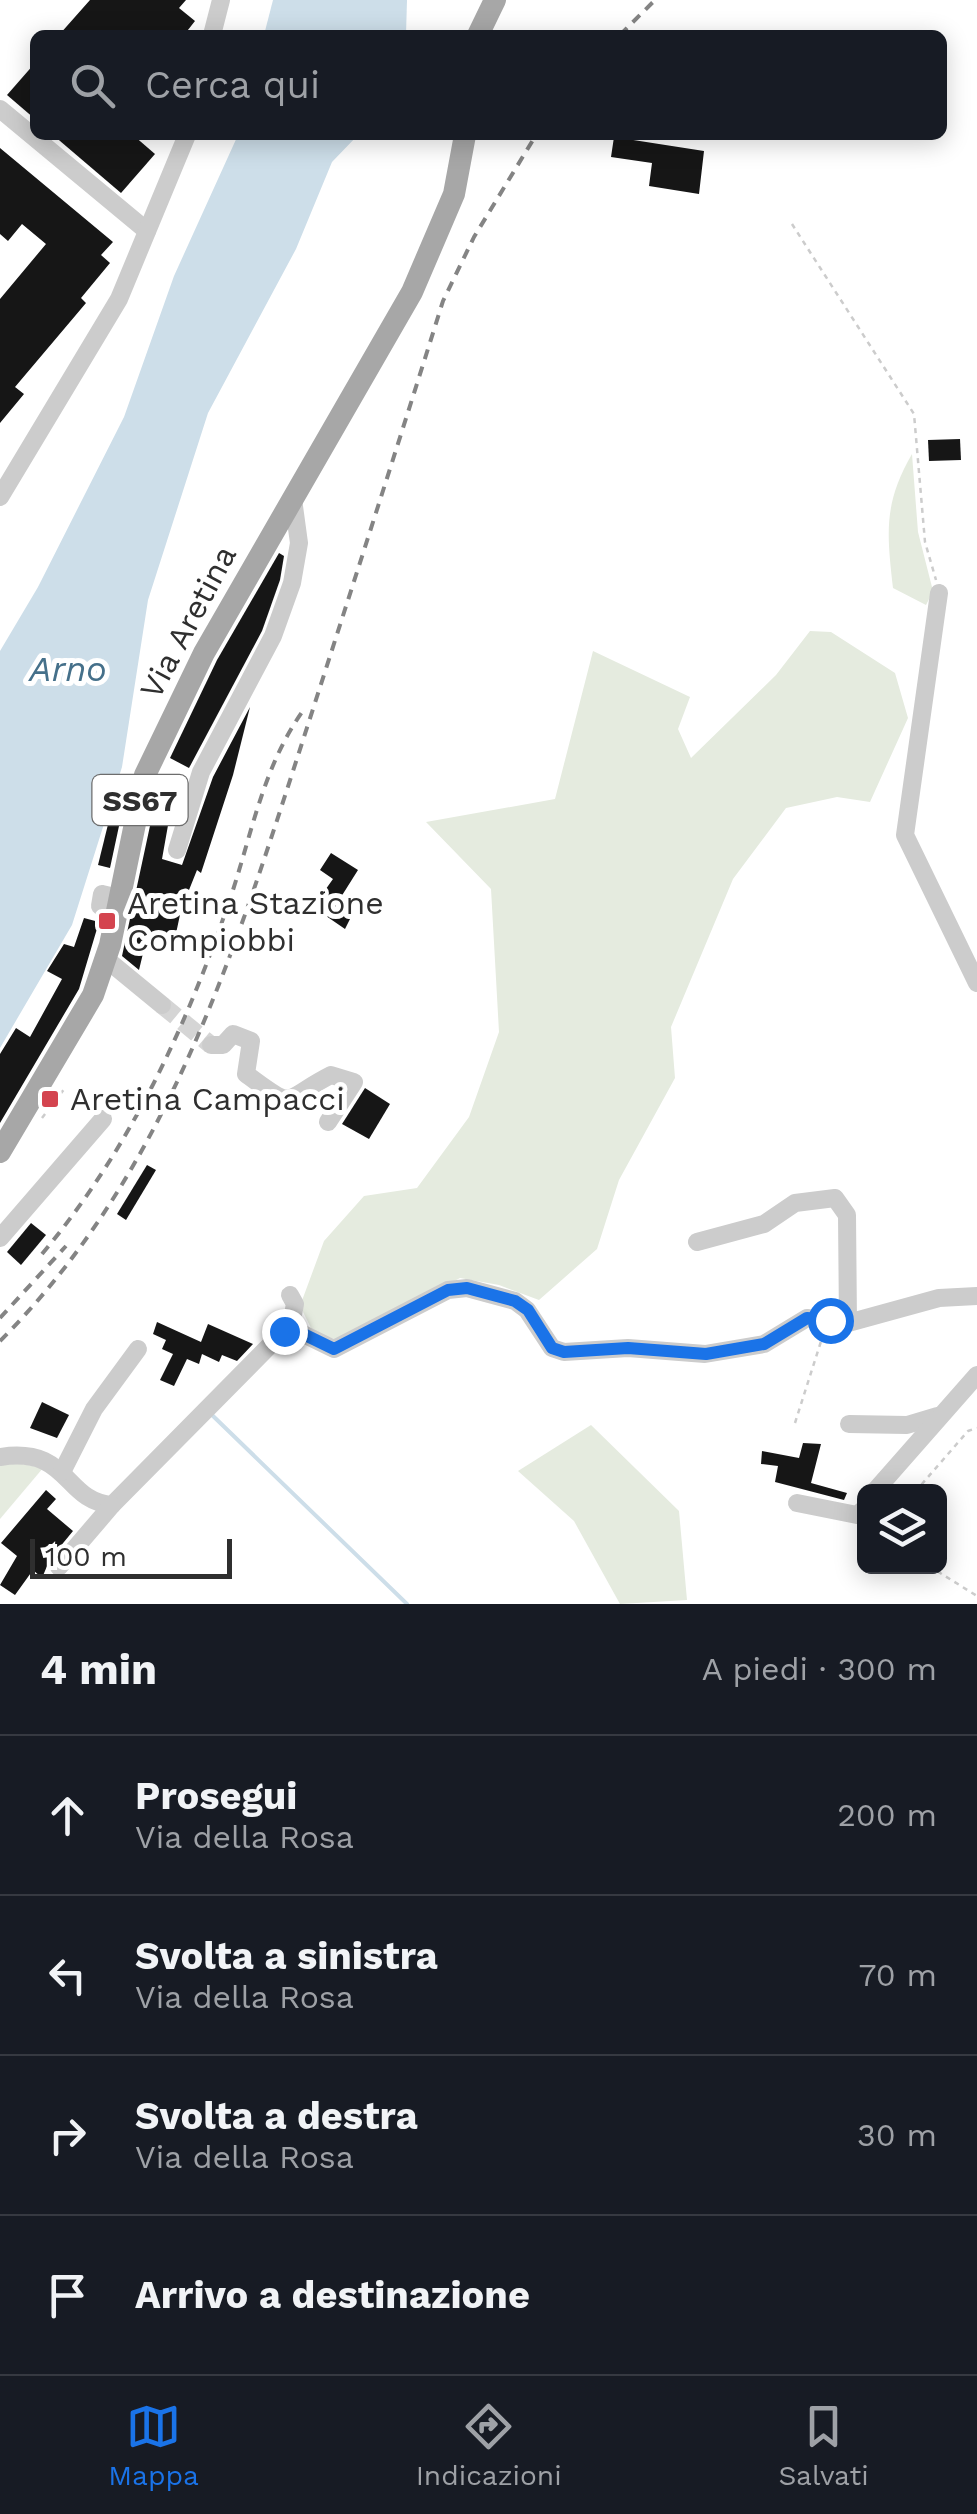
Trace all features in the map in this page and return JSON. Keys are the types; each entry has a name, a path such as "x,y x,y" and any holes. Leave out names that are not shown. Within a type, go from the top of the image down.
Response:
{"main road":[{"path":"480,30 495,0"},
{"name":"Via Aretina","path":"0,1152 93,996 106,959 110,902 138,786 204,654 438,238 454,194 465,140"}],"street":[{"path":"213,30 221,0"},
{"path":"0,109 30,134"},
{"path":"37,140 147,231"},
{"path":"0,497 80,370 119,299 185,140"},
{"path":"177,850 201,772 272,636 292,583 299,543 293,499"},
{"path":"939,593 905,835 977,983"},
{"path":"106,959 162,1005"},
{"path":"211,1045 223,1045 233,1034 251,1040 246,1074 282,1100 294,1102 331,1075 354,1082 328,1122"},
{"path":"0,1238 103,1119"},
{"path":"697,1242 764,1224 796,1203 836,1198 847,1215 839,1322"},
{"path":"290,1330 334,1349 448,1290 467,1288 515,1301 528,1310 552,1348 564,1352 628,1348 706,1354 764,1344 807,1318 839,1322 939,1298 977,1296"},
{"path":"59,1567 112,1505 290,1330 295,1304 290,1296"},
{"path":"62,1472 94,1409 138,1349"},
{"path":"881,1484 977,1375"},
{"path":"849,1424 907,1425 942,1414"},
{"path":"0,1457 24,1454 45,1458 98,1504 112,1505"},
{"path":"798,1502 857,1515"}],"path":[{"path":"792,224 914,414 925,542 939,593"},
{"path":"38,1120 54,1108 65,1088 58,1098"},
{"path":"796,1423 809,1369 839,1322"},
{"path":"922,1484 968,1431 977,1428"},
{"path":"941,1574 977,1596"}],"shaded area":[{"path":"912,454 918,532 933,591 926,605 893,588 891,569 889,520 896,488"},
{"path":"810,631 831,632 895,673 908,718 870,802 837,797 786,808 733,879 671,1027 675,1078 619,1180 597,1249 539,1300 499,1285 460,1278 340,1341 313,1332 300,1306 324,1241 364,1196 417,1188 469,1117 499,1032 491,889 426,822 555,799 593,651 690,697 678,729 691,758 776,675"},
{"path":"591,1425 679,1511 687,1600 620,1604 574,1521 518,1471"},
{"path":"6,1461 43,1468 0,1519 0,1464"}],"water":[{"path":"273,0 407,0 406,30 265,30"},
{"name":"Arno","path":"236,140 353,140 332,162 296,249 208,413 148,600 122,767 72,925 0,1048 0,651 38,587 124,417 174,276"}],"building":[{"path":"90,0 186,0 179,8 195,21 188,30 63,30"},
{"path":"30,69 30,115 7,95"},
{"path":"59,140 139,140 155,154 121,193"},
{"path":"614,140 704,151 699,194 649,186 652,163 611,157"},
{"path":"0,148 113,242 101,255 110,263 81,298 86,303 15,387 24,394 0,423 0,299 46,244 22,224 8,241 0,234"},
{"path":"960,439 961,460 929,461 928,440"},
{"path":"279,553 284,556 280,580 262,631 189,768 170,758 217,660"},
{"path":"250,707 233,775 201,873 197,870 181,910 174,943 147,937 139,970 122,956 159,784 175,786 162,859 182,865 213,777"},
{"path":"115,796 125,798 110,868 98,865"},
{"path":"331,853 358,870 341,897 356,907 345,929 313,907 333,879 320,870"},
{"path":"84,918 99,922 79,989 0,1123 0,1054 16,1028 30,1037 62,979 47,971 64,944 74,947"},
{"path":"365,1088 390,1104 369,1139 342,1124"},
{"path":"147,1165 156,1170 126,1220 117,1214"},
{"path":"31,1223 46,1235 21,1265 7,1252"},
{"path":"157,1322 201,1342 208,1324 253,1344 237,1361 222,1355 219,1362 202,1354 199,1364 187,1359 174,1386 160,1380 173,1354 162,1349 166,1340 153,1334"},
{"path":"42,1402 69,1415 57,1438 30,1428"},
{"path":"803,1443 821,1444 811,1483 847,1493 844,1500 775,1482 778,1466 761,1464 762,1451 799,1458"},
{"path":"46,1490 56,1499 47,1509 73,1531 50,1559 42,1578 33,1570 15,1595 0,1585 17,1556 1,1543"}],"waterway":[{"path":"212,1415 407,1604"}],"tunnel":[{"path":"162,1005 211,1045"}],"railway":[{"path":"625,30 655,0"},
{"path":"0,1341 58,1277 107,1208 150,1136 187,1060 220,982 277,821 443,301 474,237 533,140"},
{"path":"42,1254 102,1172 152,1086 213,947 269,776 305,708"},
{"path":"0,1318 66,1246"}],"place":[{"name":"Aretina Stazione Compiobbi","path":"107,921"},
{"name":"Aretina Campacci","path":"50,1099"}],"route":[{"path":"284,1331 293,1329 323,1347 334,1349 448,1290 467,1288 515,1301 528,1310 552,1348 564,1352 628,1348 706,1354 764,1344 807,1318 830,1320"}]}
